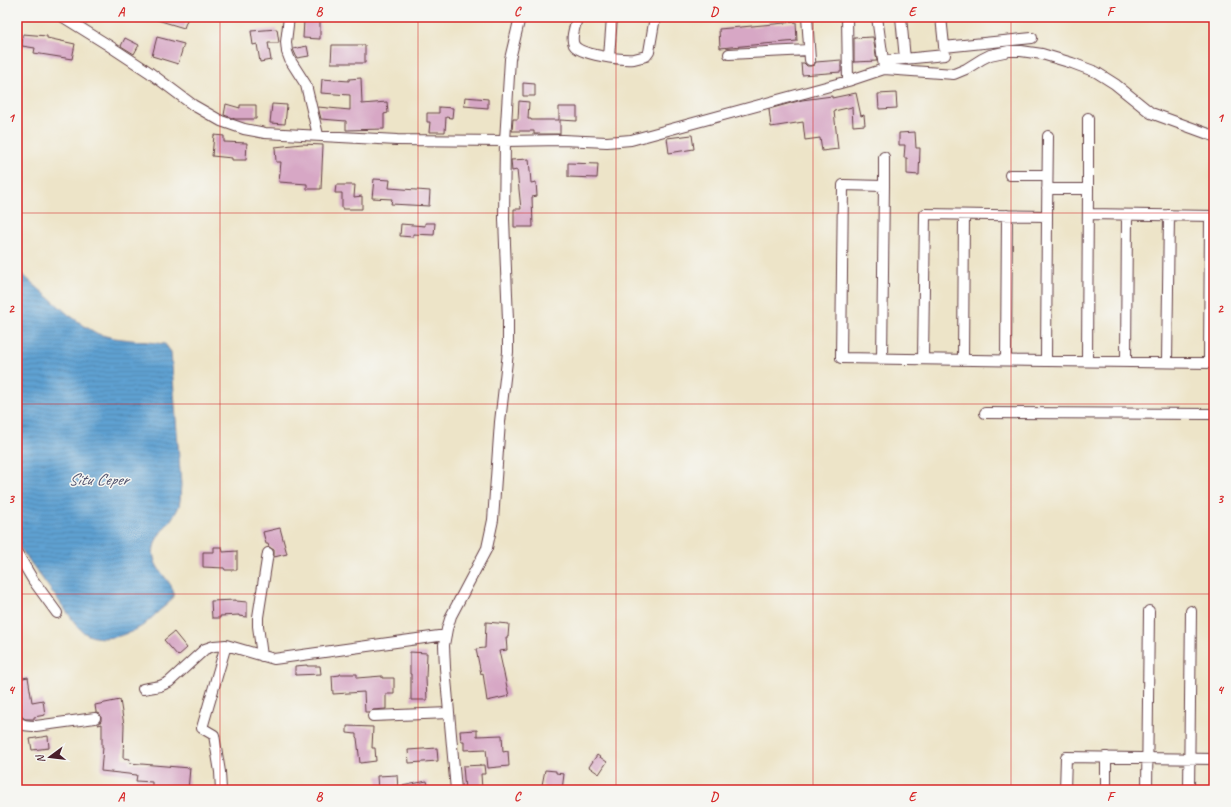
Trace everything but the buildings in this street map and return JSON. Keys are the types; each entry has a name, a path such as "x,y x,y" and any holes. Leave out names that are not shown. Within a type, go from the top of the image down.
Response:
{"street":[{"path":"289,17 286,42 287,52 290,60 306,84 318,135"},
{"path":"456,790 444,645 452,616 487,548 493,520 500,422 508,352 504,219 505,141 510,59 520,17"},
{"path":"577,17 573,38 574,44 577,48 608,57 633,59 646,56 649,52 655,17"},
{"path":"608,57 612,17"},
{"path":"807,17 810,60"},
{"path":"847,17 848,81"},
{"path":"877,17 884,65"},
{"path":"901,17 905,59"},
{"path":"65,18 149,72 192,104 220,121 244,129 265,133 397,140 562,140 606,142 631,140 848,81 884,65 905,59 945,55 941,17"},
{"path":"944,47 1032,38"},
{"path":"728,54 809,50"},
{"path":"884,65 954,74 966,69 982,59 998,53 1009,51 1042,54 1096,72 1115,84 1151,113 1214,136"},
{"path":"1087,361 1088,118"},
{"path":"1046,361 1048,136"},
{"path":"882,359 884,157"},
{"path":"1010,175 1047,175"},
{"path":"884,186 843,185 841,358 1211,363 1212,216 1088,214"},
{"path":"1047,189 1088,189"},
{"path":"923,359 925,214 1047,216"},
{"path":"963,360 964,215"},
{"path":"1006,360 1007,215"},
{"path":"1126,362 1127,215"},
{"path":"1167,362 1169,215"},
{"path":"985,413 1214,414"},
{"path":"17,553 33,580 57,613"},
{"path":"262,656 258,617 268,553"},
{"path":"1147,790 1149,611"},
{"path":"1189,790 1191,611"},
{"path":"143,689 160,686 169,682 205,649 214,646 226,645 274,659 284,659 446,636"},
{"path":"221,790 220,772 214,735 202,728 226,645"},
{"path":"373,716 449,712"},
{"path":"17,721 19,724 36,726 95,718"},
{"path":"1066,790 1066,756 1214,759"},
{"path":"1106,757 1106,790"}],"water":[{"name":"Situ Ceper","path":"17,270 69,315 98,334 114,338 165,344 171,352 181,485 180,501 173,517 158,536 154,547 154,555 155,562 171,586 173,596 169,602 145,624 125,634 102,638 95,637 88,635 78,627 17,544"}]}
